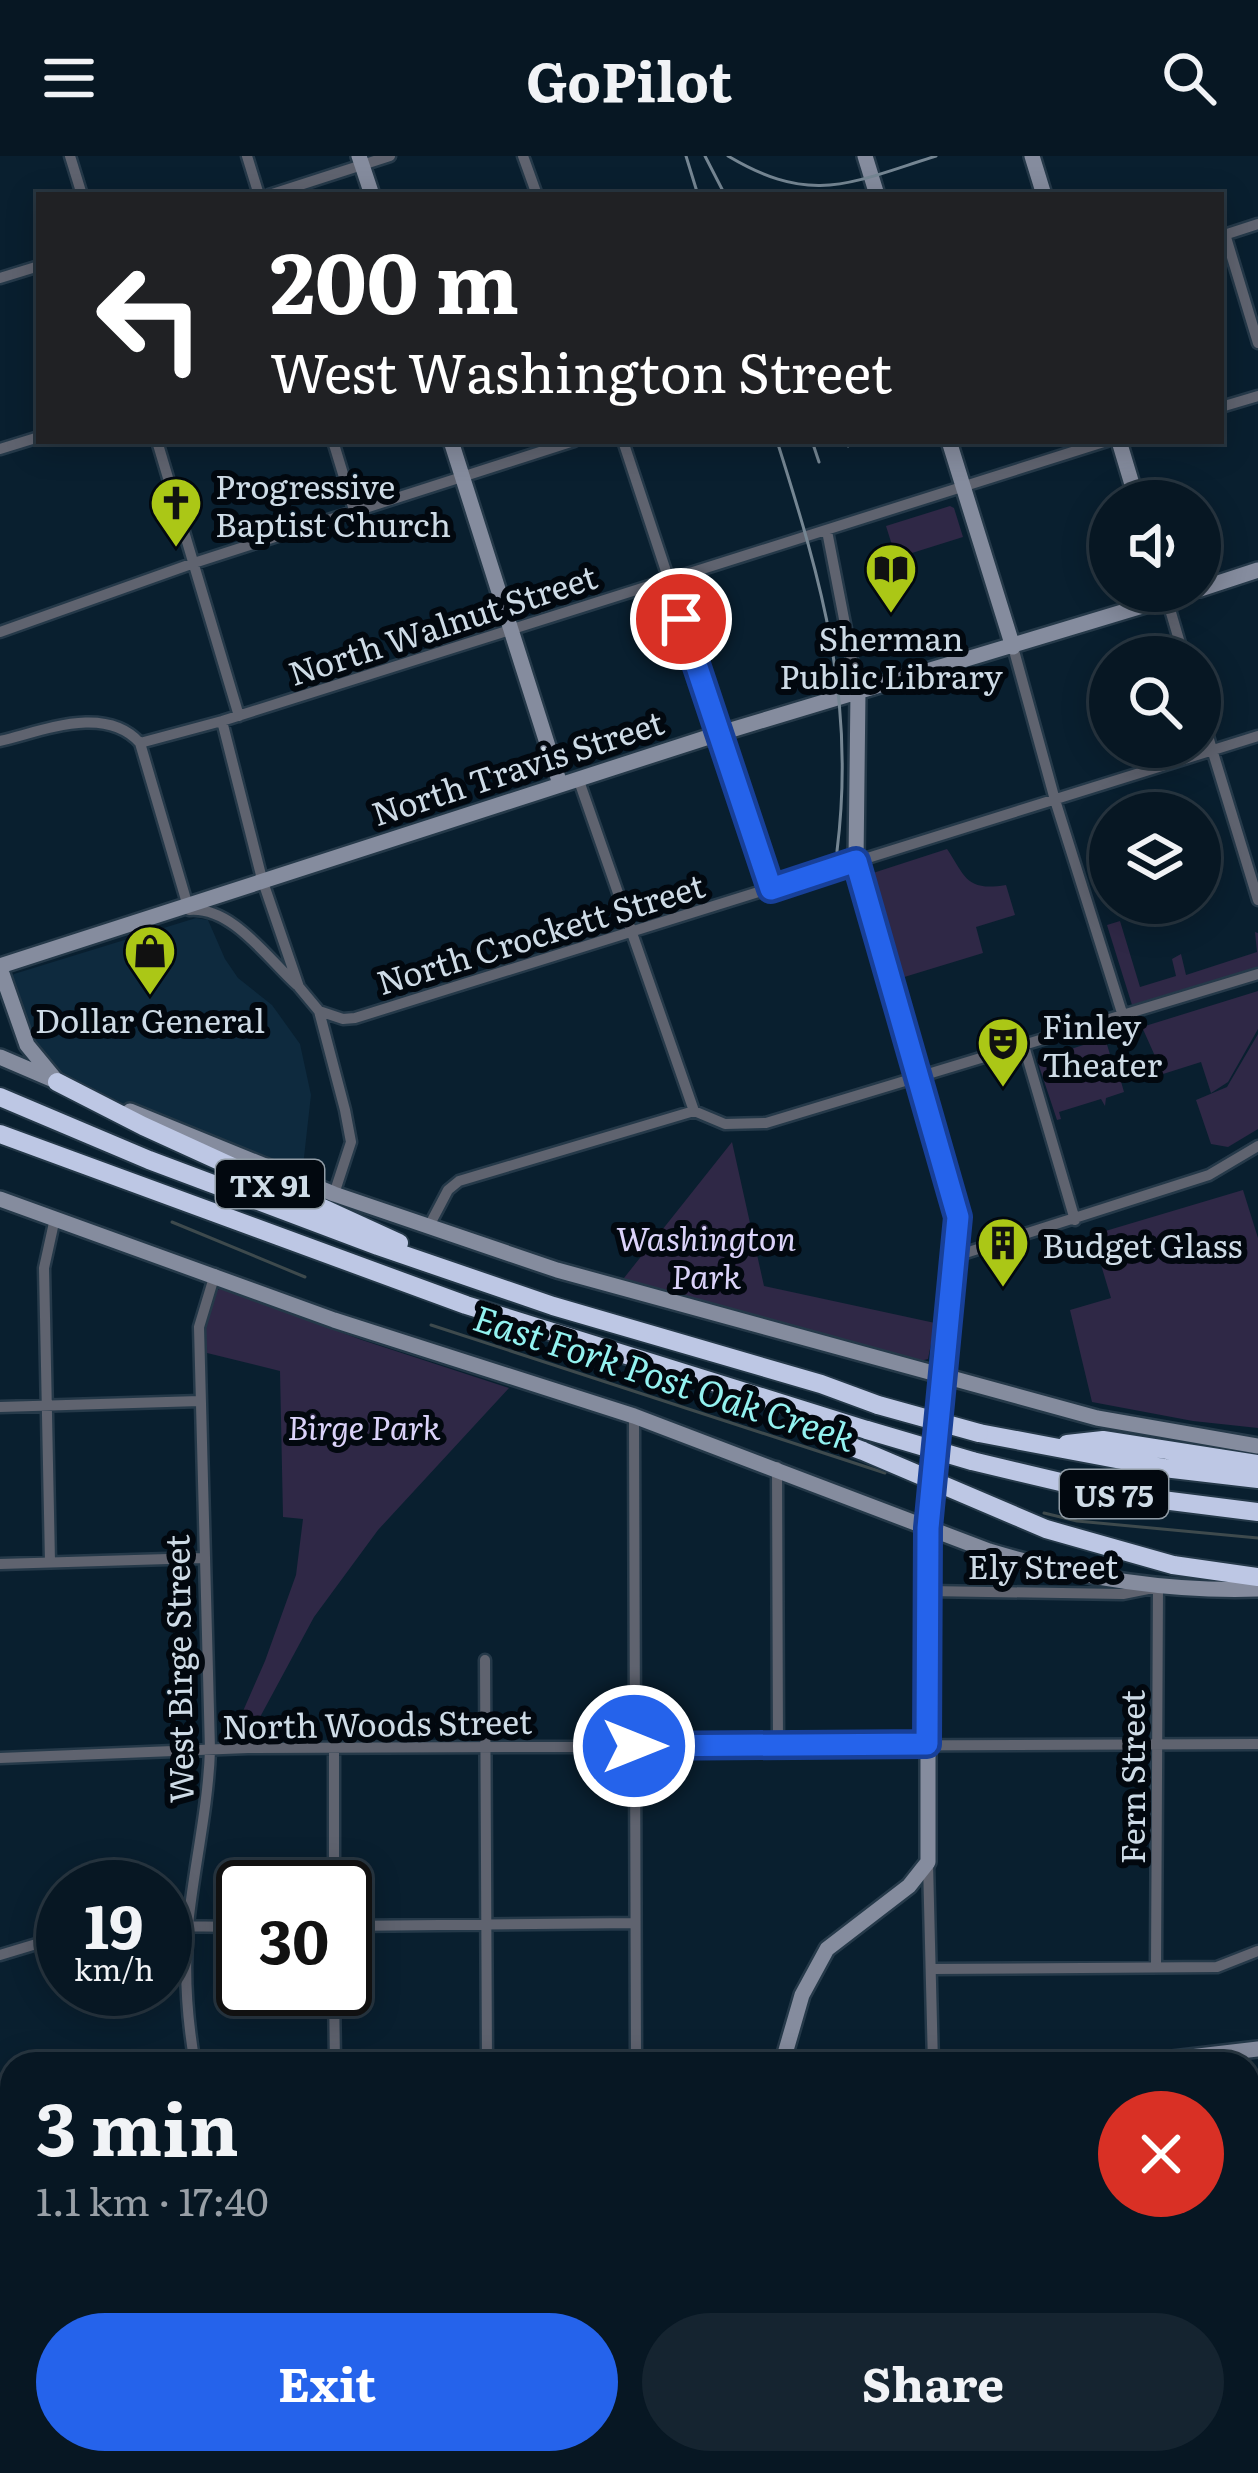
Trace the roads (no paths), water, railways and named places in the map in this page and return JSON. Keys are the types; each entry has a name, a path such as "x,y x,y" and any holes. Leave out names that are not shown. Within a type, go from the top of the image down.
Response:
{"highway":[{"name":"TX 91","path":"57,1082 485,1283"},
{"name":"US 75","path":"0,1097 191,1176 485,1283 878,1405 1043,1446 1258,1479"},
{"name":"US 75","path":"0,1135 466,1305 972,1462 1107,1493 1258,1512"},
{"path":"788,1405 842,1442 1046,1529 1173,1565 1258,1577"},
{"path":"1043,1446 1103,1441 1258,1464"}],"main road":[{"path":"866,156 876,192"},
{"path":"1032,156 1043,192"},
{"path":"360,160 371,192"},
{"path":"452,444 510,628 569,781"},
{"path":"951,444 1013,647"},
{"path":"1120,444 1131,480"},
{"name":"North Travis Street","path":"1221,582 1258,570"},
{"name":"North Travis Street","path":"0,967 569,781 1116,612"},
{"path":"785,2052 802,1995 827,1949 909,1886 928,1862 928,1529 956,1256 956,1198 856,861 858,691"},
{"path":"0,967 27,1045 57,1082"},
{"path":"0,1058 334,1194 557,1270 1097,1418 1258,1446"},
{"path":"0,1199 334,1320 634,1416 777,1467 875,1510 1027,1563 1158,1587 1258,1588"}],"street":[{"path":"70,156 81,192"},
{"path":"247,156 259,192"},
{"path":"277,192 360,160 390,156"},
{"path":"523,156 536,192"},
{"path":"1224,235 1258,224"},
{"path":"1224,238 1258,343"},
{"path":"0,278 36,267"},
{"path":"1224,406 1258,396"},
{"path":"0,449 36,437"},
{"path":"158,444 239,716"},
{"path":"334,444 354,510"},
{"path":"0,632 194,563 565,444"},
{"path":"624,444 771,889"},
{"name":"North Walnut Street","path":"140,743 222,722 1098,444"},
{"path":"827,531 858,691"},
{"path":"1013,647 1055,800 1124,1016"},
{"path":"0,727 2,741 92,722 130,732 140,743 188,903"},
{"path":"222,722 262,879 299,987"},
{"name":"North Crockett Street","path":"1221,747 1258,736"},
{"name":"North Crockett Street","path":"319,1011 355,1018 1155,768"},
{"path":"1218,768 1258,899"},
{"path":"569,781 633,932 694,1111"},
{"path":"162,912 207,908 225,917 319,1011 351,1142 334,1194"},
{"path":"428,1228 448,1190 459,1181 694,1111 725,1124 766,1124 1258,974"},
{"path":"1024,1046 1076,1220"},
{"path":"956,1256 1209,1175 1258,1146"},
{"path":"50,1562 44,1268 56,1218"},
{"name":"West Birge Street","path":"192,1902 209,1800 210,1750 199,1328 215,1274"},
{"path":"0,1407 200,1401"},
{"path":"634,1416 636,2052"},
{"path":"777,1467 778,1745"},
{"path":"0,1564 202,1558"},
{"name":"Ely Street","path":"928,1591 1123,1594 1158,1587"},
{"name":"Fern Street","path":"1156,1967 1158,1587"},
{"path":"485,1660 487,2052"},
{"name":"North Woods Street","path":"0,1758 334,1748 1258,1744"},
{"path":"334,1748 334,1860"},
{"path":"928,1862 933,2052"},
{"path":"372,1926 635,1923"},
{"path":"0,1955 36,1944"},
{"path":"932,1969 1217,1967 1258,1951"},
{"name":"West Birge Street","path":"192,2015 194,2052"},
{"path":"334,2016 334,2052"}],"waterway":[{"name":"East Fork Post Oak Creek","path":"172,1222 305,1277"},
{"name":"East Fork Post Oak Creek","path":"431,1325 885,1473"},
{"name":"East Fork Post Oak Creek","path":"1044,1513 1077,1521 1258,1538"}],"railway":[{"path":"686,156 697,192"},
{"path":"705,156 723,192"},
{"path":"728,156 784,181 808,185 855,181 936,156"},
{"path":"778,444 831,643 842,743 837,851"},
{"path":"813,444 819,462"}],"place":[{"name":"Progressive Baptist Church","path":"176,549"},
{"name":"Sherman Public Library","path":"891,615"},
{"name":"Dollar General","path":"150,997"},
{"name":"Finley Theater","path":"1003,1089"},
{"name":"Budget Glass","path":"1003,1289"}],"park label":[{"name":"Washington Park","path":"706,1255"},
{"name":"Birge Park","path":"364,1425"}]}
